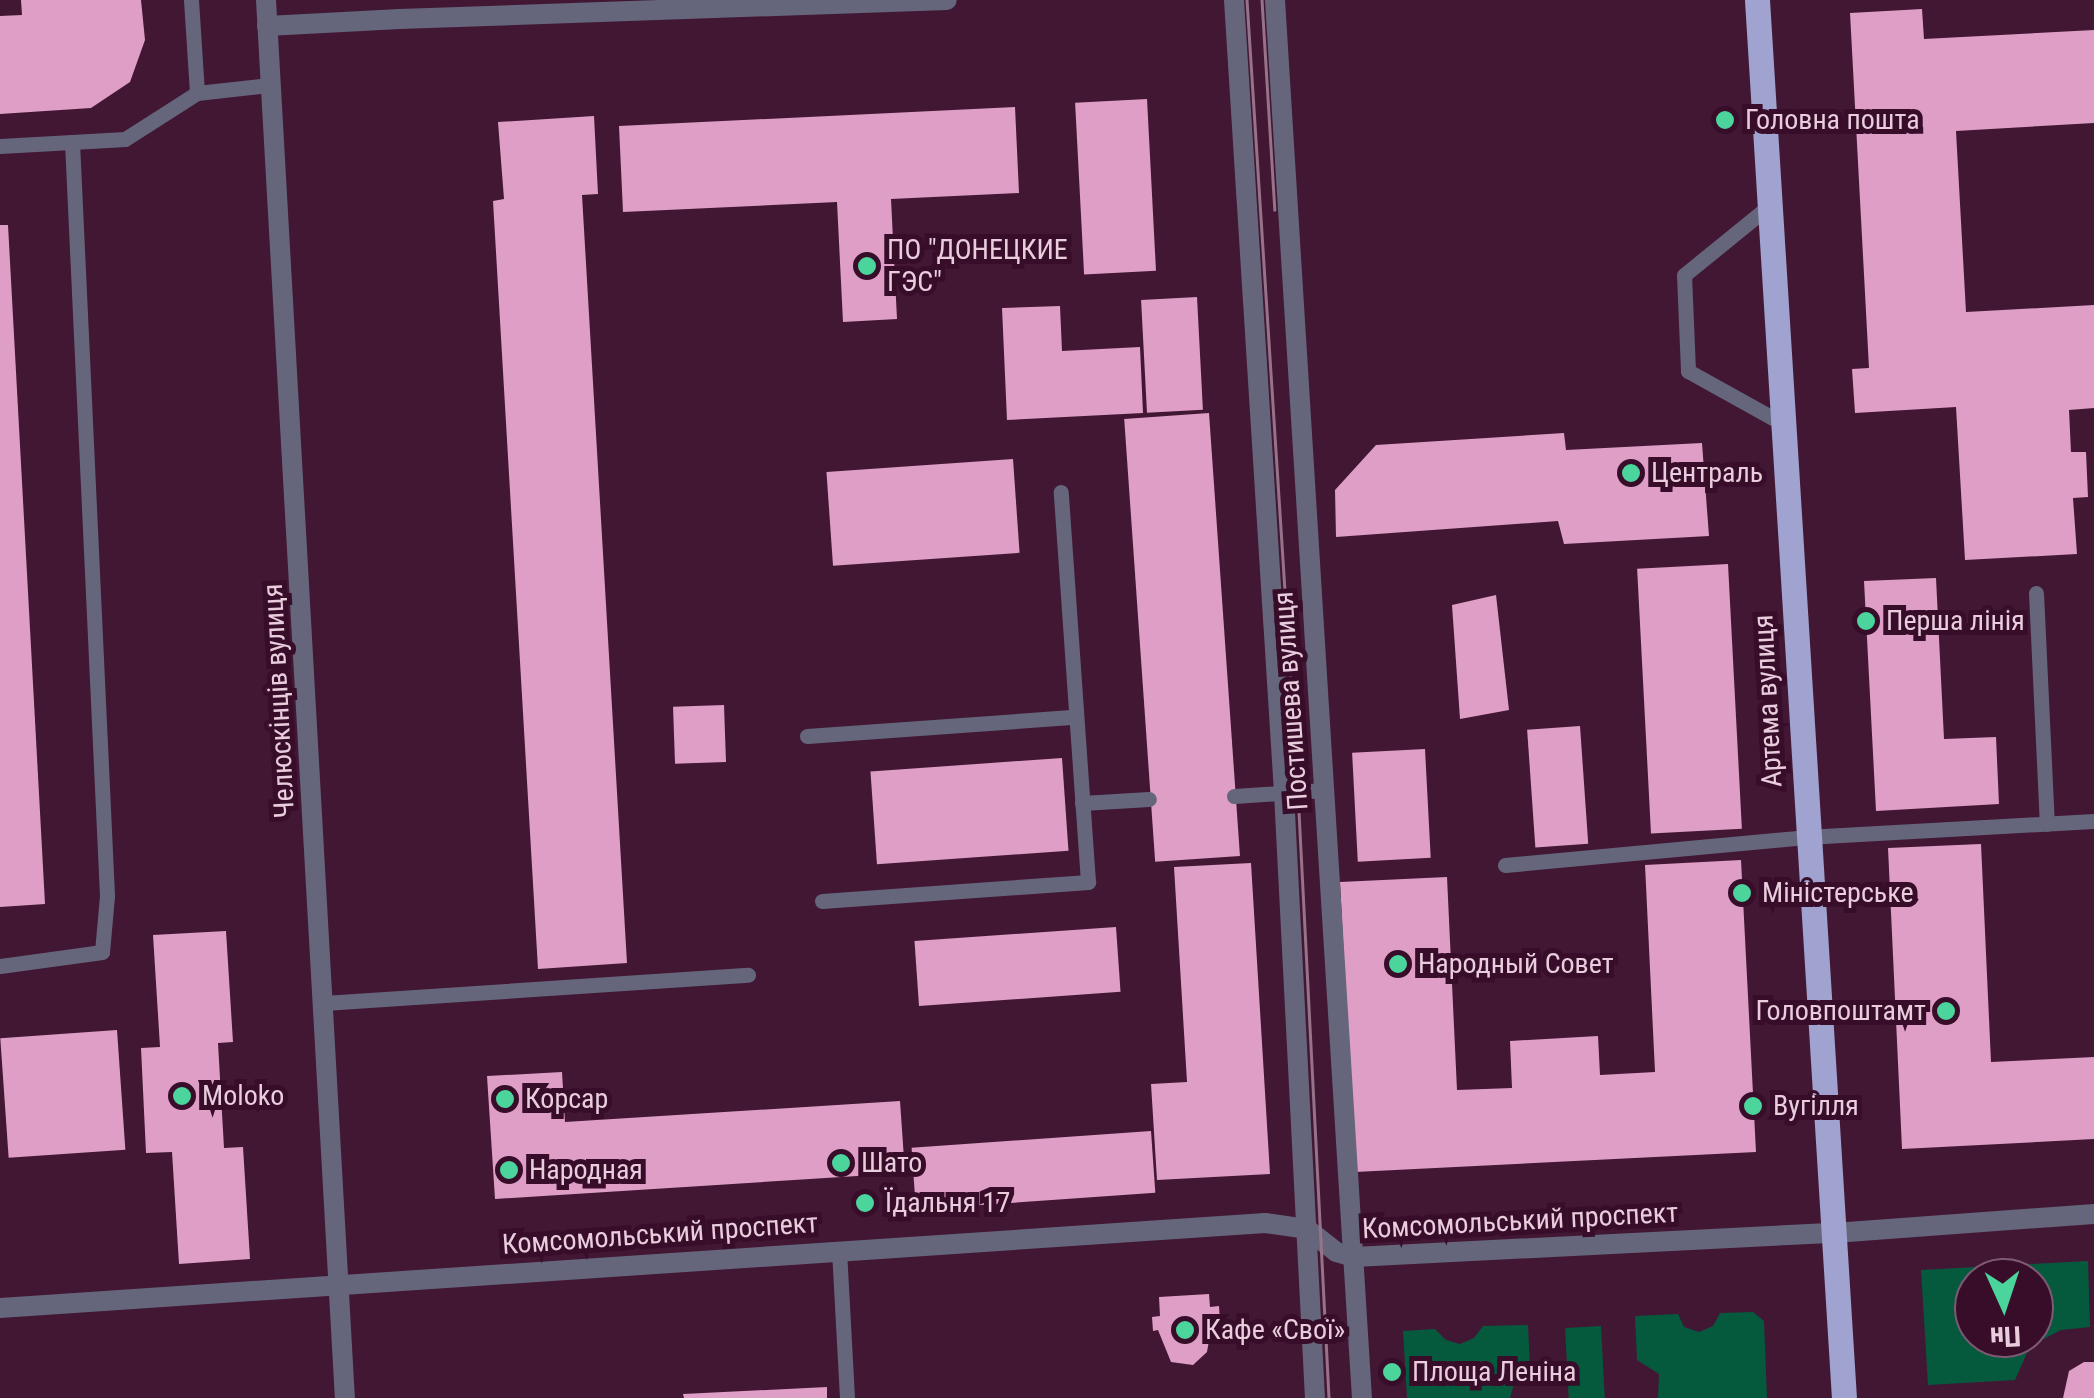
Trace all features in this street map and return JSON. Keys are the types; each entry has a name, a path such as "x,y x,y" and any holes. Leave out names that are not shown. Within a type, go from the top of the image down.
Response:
{"main road":[{"name":"Артема вулиця","path":"1757,0 1806,836 1844,1398"}],"street":[{"name":"Челюскінців вулиця","path":"266,0 345,1398"},
{"path":"267,26 947,0"},
{"name":"Постишева вулиця","path":"1234,0 1284,793 1315,1398"},
{"name":"Постишева вулиця","path":"1275,0 1362,1398"},
{"name":"Комсомольський проспект","path":"0,1308 1265,1223 1306,1229 1336,1252 1354,1258 1834,1233 2094,1214"}],"lane":[{"path":"192,0 197,93"},
{"path":"0,146 125,140 197,93 270,85"},
{"path":"0,966 102,952 106,915 72,142"},
{"path":"1769,206 1684,275 1688,370 1782,424"},
{"path":"822,901 1088,882 1061,492"},
{"path":"2036,593 2046,824"},
{"path":"807,736 1074,717"},
{"path":"1234,796 1324,790"},
{"path":"1082,803 1149,800"},
{"path":"1505,865 1759,844 1806,836 2094,822"},
{"path":"324,1002 748,976"},
{"path":"840,1250 847,1398"}],"green space":[{"path":"2088,1261 2090,1327 2054,1334 2054,1263"},
{"path":"1954,1268 1954,1358 2025,1358 2015,1380 1928,1385 1921,1270"},
{"path":"1753,1312 1764,1321 1767,1398 1658,1398 1659,1374 1637,1360 1635,1316 1678,1314 1684,1327 1699,1332 1713,1326 1720,1313"},
{"path":"1528,1325 1530,1369 1515,1380 1510,1398 1407,1398 1403,1331 1435,1329 1446,1340 1460,1344 1474,1338 1483,1326"},
{"path":"1601,1326 1605,1398 1569,1398 1565,1328"}],"building":[{"path":"21,0 141,0 145,40 130,82 91,108 0,114 0,16 22,15"},
{"path":"1922,9 1924,39 2094,30 2094,123 1956,131 1966,312 2094,305 2094,408 2069,410 2071,452 2086,452 2088,497 2073,498 2077,554 1965,560 1956,407 1855,413 1852,369 1869,368 1850,13"},
{"path":"1147,99 1156,271 1084,275 1075,103"},
{"name":"ПО \"ДОНЕЦКИЕ ГЭС\"","path":"1015,107 1019,193 891,199 897,319 843,322 837,202 623,212 619,126"},
{"path":"594,116 598,194 582,195 627,963 538,969 493,201 504,199 498,122"},
{"path":"0,225 8,225 45,904 0,907"},
{"path":"1197,297 1203,410 1147,413 1141,300"},
{"path":"1060,306 1062,351 1140,347 1143,413 1007,420 1002,308"},
{"path":"1209,413 1240,856 1155,862 1124,419"},
{"path":"1564,433 1566,450 1702,443 1709,536 1564,544 1558,521 1336,537 1335,490 1376,445"},
{"path":"1013,459 1020,553 833,566 826,472"},
{"path":"1728,564 1742,829 1651,833 1637,569"},
{"path":"1936,578 1944,739 1996,737 1999,804 1876,811 1864,581"},
{"path":"1496,595 1509,710 1460,719 1452,605"},
{"path":"724,705 726,762 675,764 673,707"},
{"path":"1580,726 1588,844 1535,847 1527,730"},
{"path":"1425,749 1431,858 1358,862 1352,753"},
{"path":"1062,758 1068,851 877,864 870,771"},
{"path":"1981,844 1991,1062 2094,1057 2094,1139 1902,1149 1888,848"},
{"name":"Народный Совет","path":"1741,860 1756,1152 1355,1172 1340,882 1447,877 1457,1090 1512,1088 1510,1041 1598,1036 1600,1075 1655,1072 1645,865"},
{"path":"1251,863 1270,1174 1157,1180 1151,1084 1187,1082 1174,867"},
{"path":"1116,927 1121,992 919,1006 914,941"},
{"path":"226,931 233,1042 218,1043 224,1148 243,1147 250,1259 179,1264 172,1152 146,1153 141,1048 160,1047 153,935"},
{"path":"117,1030 125,1150 9,1158 0,1038"},
{"path":"562,1072 565,1122 900,1101 905,1173 495,1199 487,1076"},
{"path":"1151,1131 1155,1193 916,1210 912,1148"},
{"name":"Кафе «Свої»","path":"1209,1294 1210,1307 1219,1306 1220,1322 1212,1323 1207,1352 1193,1365 1171,1362 1158,1330 1153,1331 1152,1317 1160,1316 1159,1297"},
{"path":"2084,1362 2094,1362 2094,1398 2063,1398 2069,1371"},
{"path":"827,1387 827,1398 684,1398 683,1394"}],"tram line":[{"path":"1247,0 1298,792 1329,1398"},
{"path":"1262,0 1275,210"}],"place":[{"name":"Головна пошта","path":"1725,120"},
{"name":"ПО \"ДОНЕЦКИЕ ГЭС\"","path":"867,266"},
{"name":"Централь","path":"1631,473"},
{"name":"Перша лінія","path":"1866,621"},
{"name":"Міністерське","path":"1742,893"},
{"name":"Народный Совет","path":"1398,964"},
{"name":"Головпоштамт","path":"1946,1011"},
{"name":"Moloko","path":"182,1096"},
{"name":"Корсар","path":"505,1099"},
{"name":"Вугілля","path":"1753,1106"},
{"name":"Шато","path":"841,1163"},
{"name":"Народная","path":"509,1170"},
{"name":"Їдальня 17","path":"865,1203"},
{"name":"Кафе «Свої»","path":"1185,1330"},
{"name":"Площа Леніна","path":"1392,1372"}]}
